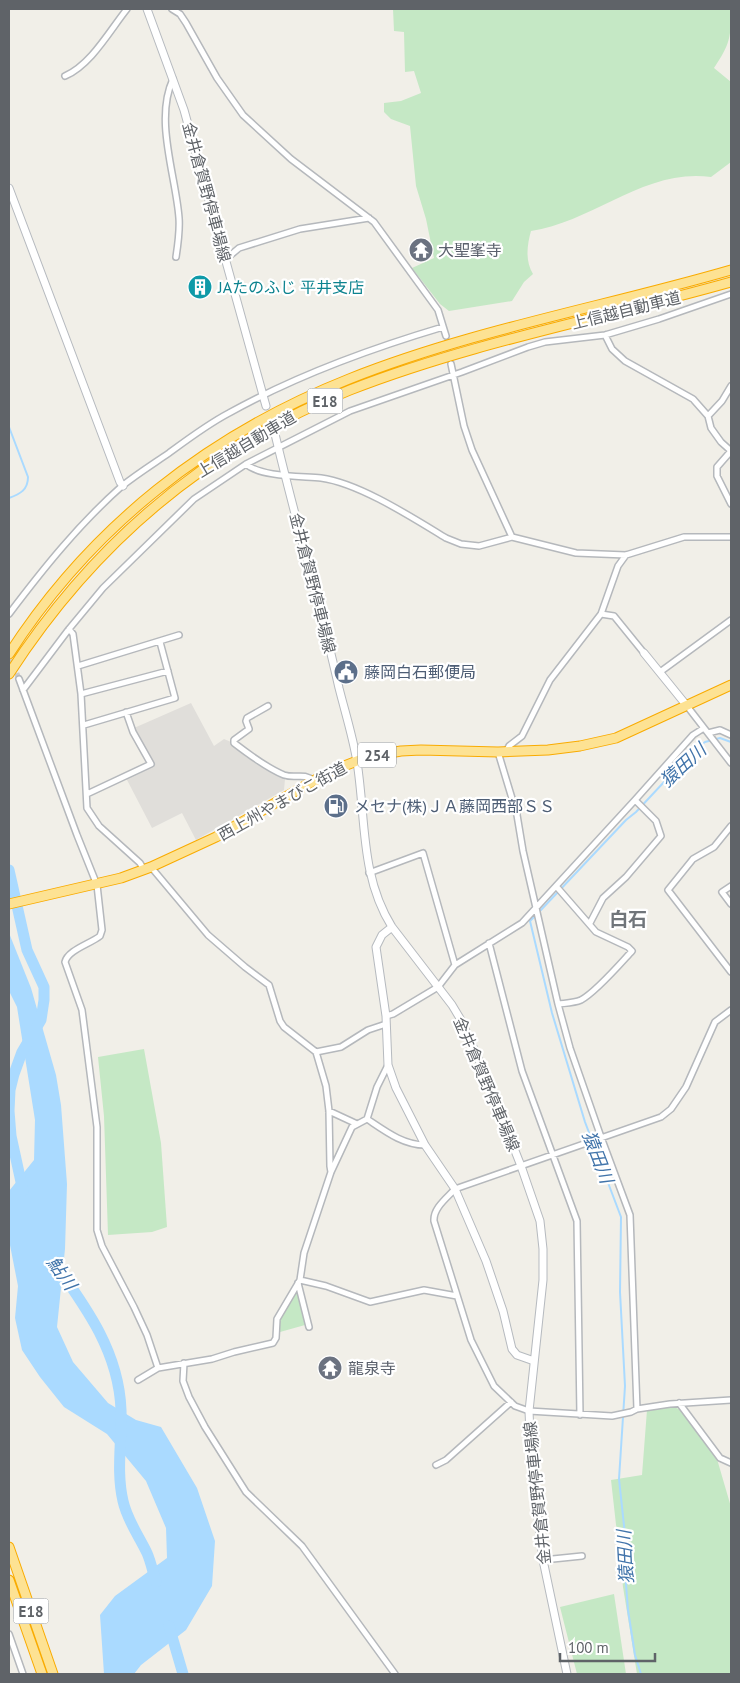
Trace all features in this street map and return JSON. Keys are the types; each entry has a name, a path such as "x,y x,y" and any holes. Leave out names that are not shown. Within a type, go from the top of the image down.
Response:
{"highway":[{"name":"上信越自動車道","path":"9,654 53,594 114,527 182,469 231,436 258,421 332,386 414,356 480,336 642,295 731,270"},
{"name":"上信越自動車道","path":"9,674 42,625 100,556 142,516 187,480 263,431 342,394 418,366 506,340 648,305 731,282"},
{"name":"西上州やまびこ街道","path":"9,904 97,885 148,868 216,837 342,766 367,757 401,751 502,752 548,750 580,746 616,738 731,685"},
{"name":"E18","path":"9,1547 53,1674"},
{"name":"E18","path":"9,1580 42,1674"}],"main road":[{"name":"金井倉賀野停車場線","path":"147,9 174,78 184,110 266,406"},
{"path":"9,188 95,420 123,486"},
{"name":"金井倉賀野停車場線","path":"275,434 326,629 357,761 369,873 380,905 392,927 462,1020 521,1166 540,1221 543,1249 543,1280 529,1411 531,1457 542,1560 567,1674"},
{"path":"644,653 687,706"},
{"path":"392,927 382,935 376,947 386,1020 388,1066 396,1088 426,1146 455,1189 486,1261 503,1311 512,1349 516,1355 534,1362"}],"street":[{"path":"65,76 76,71 102,44 127,9"},
{"path":"172,9 179,11 217,78 243,115 291,159 374,222 438,310 446,336"},
{"path":"174,78 166,100 166,134 179,216 179,237 176,257"},
{"path":"226,259 239,248 300,229 369,218"},
{"path":"23,690 103,588 178,513 208,488 246,464 350,411 538,344 605,335 659,320 731,294"},
{"path":"9,614 68,541 123,486 200,431 227,414 309,374 352,356 443,327"},
{"path":"605,335 617,356 693,399 708,416 710,428 731,451 717,468 717,476 731,504"},
{"path":"451,364 464,426 472,450 512,538"},
{"path":"708,416 722,401 731,386"},
{"path":"246,464 258,471 324,479 359,490 446,538 461,544 479,546 512,538 576,553 626,554 684,537 731,537"},
{"path":"626,554 618,566 601,614 550,680 522,736 502,752 517,815 520,839 570,1048 600,1137 630,1215 637,1409"},
{"path":"601,614 614,616 644,653"},
{"path":"660,672 731,620"},
{"path":"69,629 73,634 81,694 87,808 99,826 148,868 208,935 245,968 269,985 280,1021 284,1027 316,1052 326,1086 329,1111 331,1172"},
{"path":"78,666 179,636"},
{"path":"84,725 175,698 160,642"},
{"path":"81,694 168,670"},
{"path":"19,679 97,885 102,930 100,936 72,953 66,958 65,962 82,1010 98,1127 98,1230 102,1246 147,1335 158,1368"},
{"path":"268,706 247,718 246,721 249,729 234,740 234,743 248,754 284,775 294,777 304,775 314,781"},
{"path":"687,706 731,763"},
{"path":"87,794 151,764 133,732 126,712"},
{"path":"316,1052 341,1047 386,1020 438,987 456,965 522,923 636,801 693,735 706,731 720,730 731,735"},
{"path":"590,924 603,898 626,877 661,836 656,821 636,801"},
{"path":"731,826 714,848 693,859 668,890 731,972"},
{"path":"369,873 423,853 456,965"},
{"path":"731,886 722,892 731,904"},
{"path":"557,887 596,932 632,950 615,970 582,999 558,1004"},
{"path":"489,943 522,1071 577,1221 580,1415"},
{"path":"731,1010 715,1022 686,1087 671,1109 661,1117 455,1189 436,1210 434,1215 471,1340 494,1386 515,1406 529,1411 612,1416 637,1409 679,1403 731,1400"},
{"path":"138,1380 158,1368 212,1360 234,1352 273,1343 276,1338 277,1319 299,1281 304,1253 331,1172 352,1127 367,1119 377,1087 388,1066"},
{"path":"329,1111 357,1124"},
{"path":"367,1119 402,1141 426,1146"},
{"path":"299,1281 326,1286 370,1302 424,1290 457,1296"},
{"path":"299,1281 309,1327"},
{"path":"184,1363 184,1381 188,1397 246,1492 302,1546 395,1674"},
{"path":"436,1465 446,1460 511,1402"},
{"path":"679,1403 720,1458 731,1463"},
{"path":"542,1560 582,1556"},
{"path":"9,1634 23,1674"}],"shaded area":[{"path":"191,703 214,746 224,739 231,742 246,757 285,779 284,790 196,840 182,813 152,828 126,778 154,765 134,728"}],"green space":[{"path":"393,9 731,9 731,27 728,40 714,68 731,82 731,162 711,177 687,176 664,180 620,197 576,218 554,226 531,231 528,253 530,269 533,274 524,282 512,301 449,311 440,304 412,268 434,258 426,219 416,186 410,126 391,119 384,112 384,103 401,101 421,93 414,71 405,72 404,32 394,31"},
{"path":"144,1049 161,1143 167,1227 152,1232 108,1235 104,1116 98,1057"},
{"path":"296,1289 305,1325 280,1332 280,1318"},
{"path":"674,1407 683,1411 717,1459 731,1507 731,1674 637,1674 623,1587 611,1480 642,1475 647,1410"},
{"path":"614,1594 626,1674 577,1674 560,1607"}],"water":[{"path":"9,933 31,988 56,1075 61,1105 67,1184 65,1249 57,1327 73,1362 108,1403 136,1420 161,1427 197,1488 215,1541 212,1586 186,1630 141,1665 134,1674 104,1674 100,1615 115,1596 167,1558 166,1528 146,1481 107,1434 64,1407 40,1377 22,1350 15,1318 18,1286 9,1240 9,1191 34,1160 35,1120 17,1007 9,991"}],"waterway":[{"path":"9,427 28,477 27,485 23,491 9,498"},
{"name":"猿田川","path":"539,912 692,752 705,742 720,738 731,742"},
{"name":"鮎川","path":"9,870 27,950 44,987 41,1020 22,1052 10,1090 11,1136 23,1191"},
{"name":"猿田川","path":"536,915 530,921 552,1013 585,1122 621,1217 620,1292 625,1386 619,1479 626,1544 625,1571 628,1610 635,1655 641,1674"},
{"name":"鮎川","path":"53,1261 99,1331 114,1369 119,1389 121,1410 120,1478 123,1501 130,1521 148,1556 156,1582"},
{"name":"鮎川","path":"169,1626 183,1674"}],"tunnel":[{"path":"446,336 451,364"},
{"path":"9,652 19,679"}],"place":[{"name":"大聖峯寺","path":"421,250"},
{"name":"JAたのふじ 平井支店","path":"200,287"},
{"name":"藤岡白石郵便局","path":"346,672"},
{"name":"メセナ(株)ＪＡ藤岡西部ＳＳ","path":"336,806"},
{"name":"龍泉寺","path":"330,1368"}],"district":[{"name":"白石","path":"628,919"}]}
